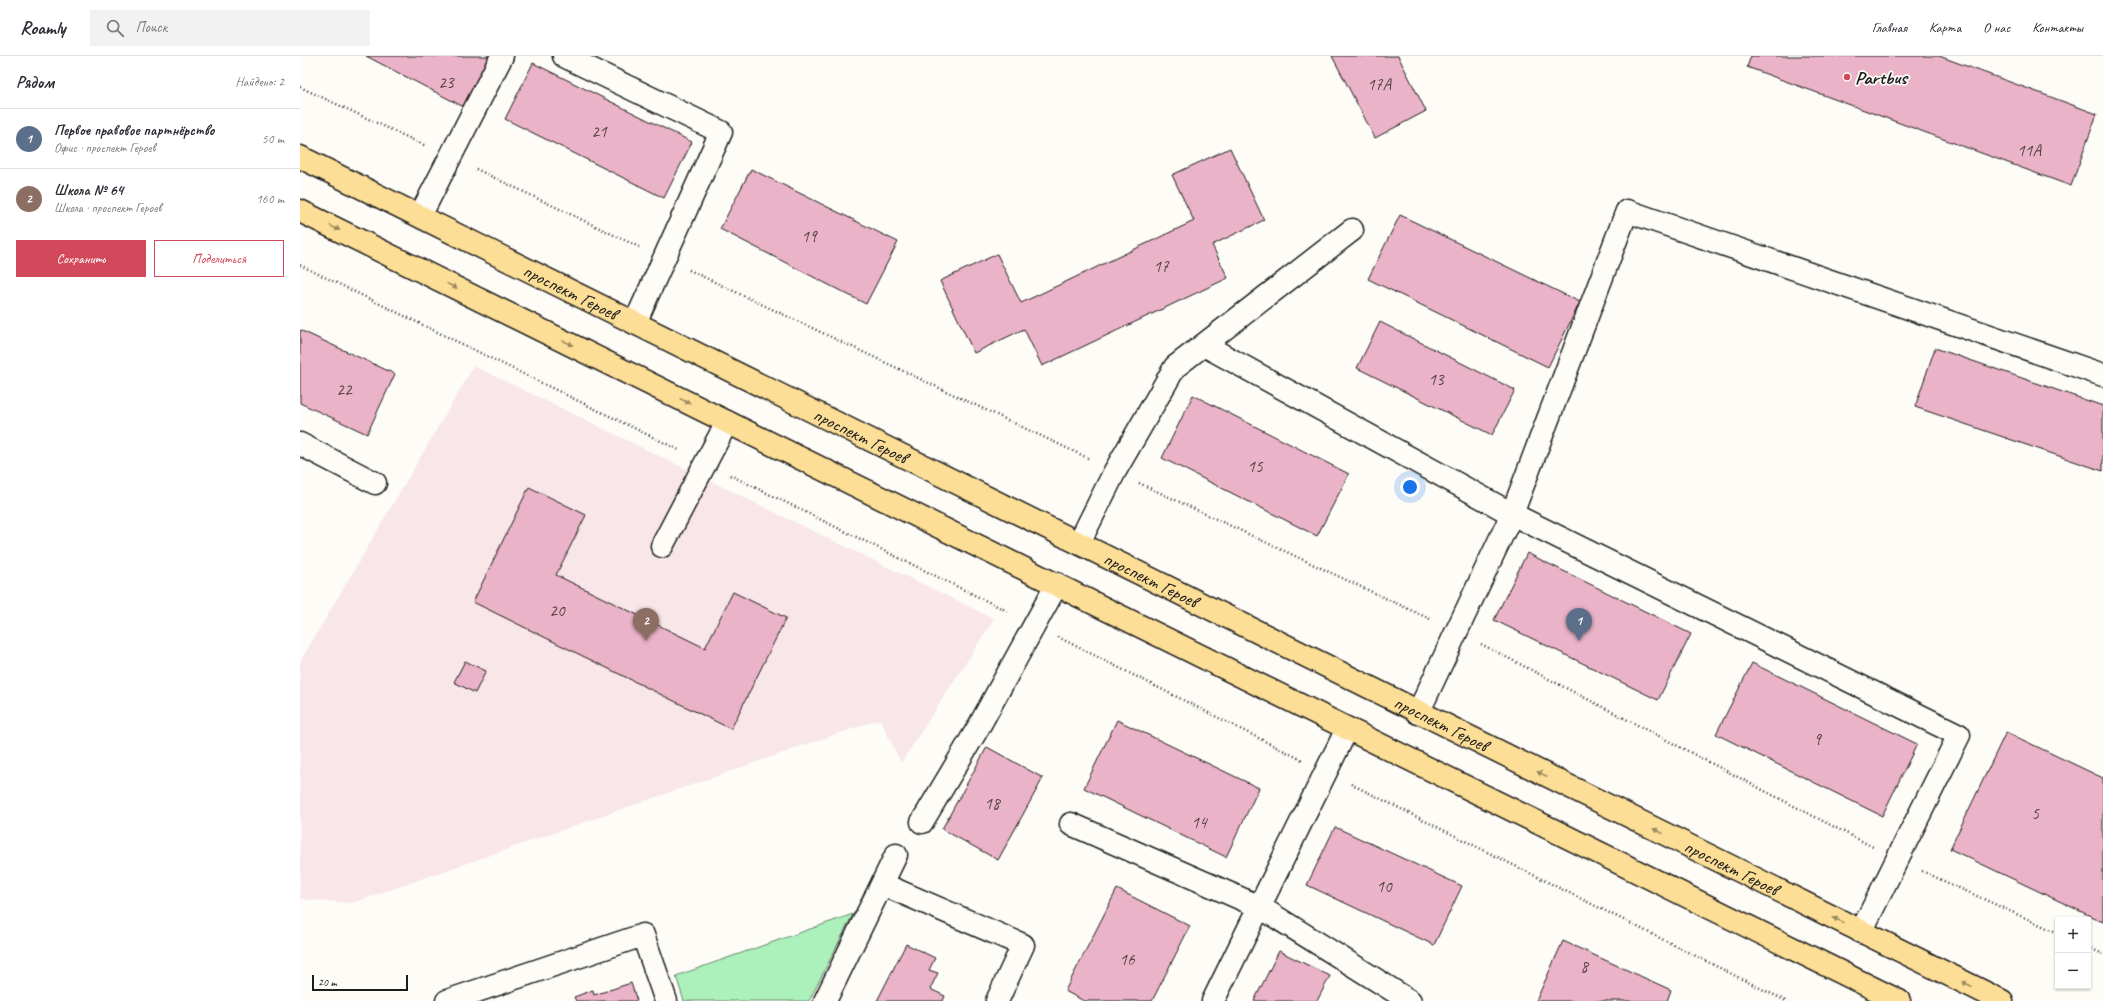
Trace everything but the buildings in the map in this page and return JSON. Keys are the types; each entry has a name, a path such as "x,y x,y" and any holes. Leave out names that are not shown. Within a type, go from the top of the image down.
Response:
{"main road":[{"name":"проспект Героев","path":"300,157 2002,1001"},
{"path":"300,211 1899,1001"}],"lane":[{"path":"420,216 502,56"},
{"path":"564,56 721,132 635,323"},
{"path":"1418,712 1512,514 1627,211 2103,375"},
{"path":"1079,543 1115,471 1175,368 1352,230"},
{"path":"1204,345 1512,514 1959,736 1861,932"},
{"path":"662,546 727,422"},
{"path":"300,444 375,483"},
{"path":"922,822 978,728 1057,584"},
{"path":"1213,1001 1348,729"},
{"path":"1071,824 1260,907 1410,1001"},
{"path":"825,1001 896,855"},
{"path":"882,884 1023,945 997,1001"},
{"path":"447,1001 643,935 666,1001"}],"path":[{"path":"300,86 1456,632 1897,860 2055,932"},
{"path":"2091,948 2103,954"}],"shaded area":[{"path":"474,366 994,619 901,763 880,719 352,903 300,899 300,662"}],"green space":[{"path":"853,914 809,1001 684,1001 676,976"}],"place":[{"name":"Partbus","path":"1847,77"},
{"name":"Школа № 64","path":"646,641"},
{"name":"Первое правовое партнёрство","path":"1579,641"}]}
